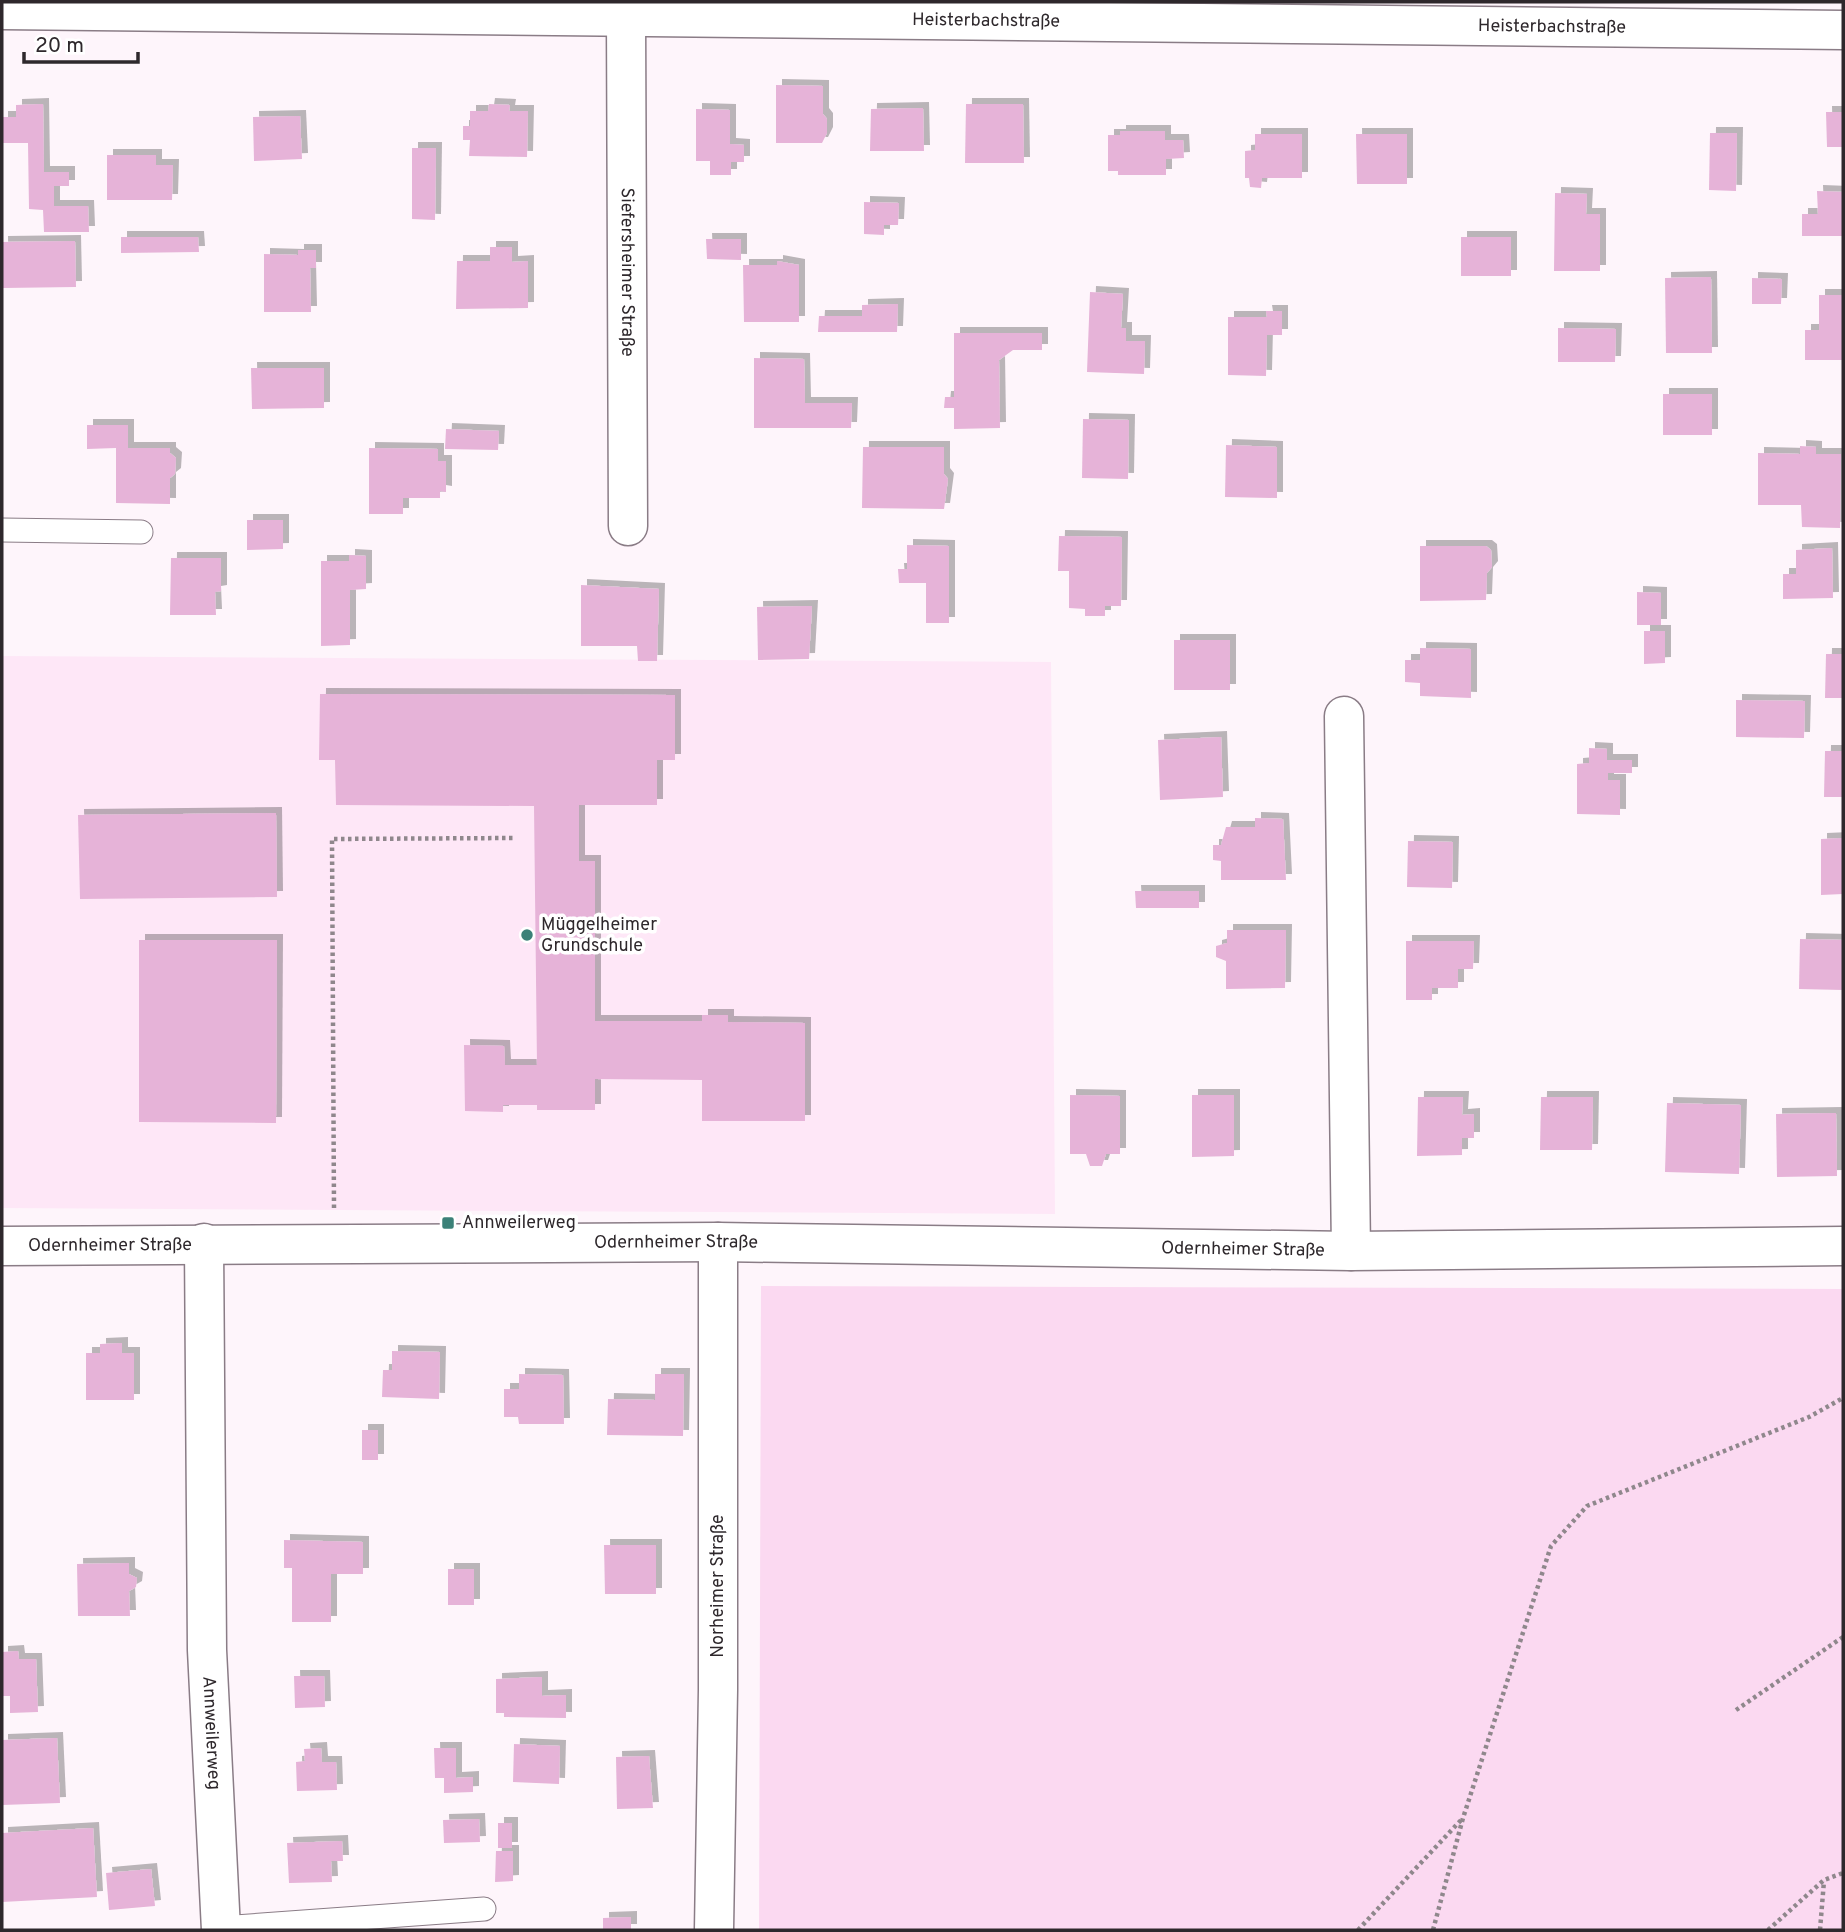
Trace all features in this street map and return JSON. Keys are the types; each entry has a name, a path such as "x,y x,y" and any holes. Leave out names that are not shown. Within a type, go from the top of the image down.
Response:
{"street":[{"name":"Heisterbachstraße","path":"2,10 1843,30"},
{"name":"Siefersheimer Straße","path":"626,16 628,526"},
{"name":"Odernheimer Straße","path":"1344,716 1351,1251"},
{"name":"Odernheimer Straße","path":"2,1246 718,1242 1351,1251 1843,1245"},
{"name":"Norheimer Straße","path":"713,1930 718,1690 718,1242"},
{"name":"Annweilerweg","path":"204,1243 207,1650 221,1929"}],"lane":[{"path":"2,530 141,532"},
{"name":"Annweilerweg","path":"221,1929 484,1909"}],"path":[{"path":"335,1244 332,839 513,838"},
{"path":"1433,1930 1463,1818 1551,1546 1587,1506 1808,1418 1843,1398"},
{"path":"1736,1710 1843,1637"},
{"path":"1358,1930 1463,1818"},
{"path":"1768,1930 1824,1880 1843,1873"},
{"path":"1820,1930 1824,1880"}],"shaded area":[{"name":"Müggelheimer Grundschule","path":"2,656 1051,662 1055,1214 2,1208"},
{"path":"761,1286 1843,1289 1843,1930 759,1930"}],"building":[{"path":"776,85 823,86 823,114 827,119 827,133 822,143 776,143"},
{"path":"43,104 44,172 69,172 69,186 54,186 54,206 88,206 89,232 44,232 43,210 29,209 28,143 2,143 2,117 16,117 16,105"},
{"path":"489,104 510,105 509,111 528,111 527,157 469,156 470,140 463,140 463,126 470,126 470,111 488,111"},
{"path":"966,104 1023,104 1024,163 965,163"},
{"path":"923,108 924,151 870,151 871,109"},
{"path":"696,109 730,110 730,144 744,145 744,162 731,162 731,175 710,175 710,161 696,161"},
{"path":"1826,112 1843,112 1843,147 1827,147"},
{"path":"300,116 302,159 254,161 253,117"},
{"path":"1120,131 1165,131 1165,140 1183,140 1184,158 1166,159 1166,175 1118,175 1118,171 1108,171 1108,135 1120,135"},
{"path":"1710,133 1737,133 1736,191 1709,190"},
{"path":"1255,134 1302,134 1302,178 1262,178 1261,188 1250,187 1249,178 1245,178 1245,151 1255,150"},
{"path":"1356,134 1407,134 1407,184 1357,184"},
{"path":"412,148 436,148 435,220 412,219"},
{"path":"107,155 156,155 156,165 173,165 172,200 107,200"},
{"path":"1817,191 1843,192 1843,236 1802,236 1802,214 1818,214"},
{"path":"1555,193 1587,194 1586,214 1600,214 1600,271 1554,271"},
{"path":"864,202 899,203 898,225 884,225 884,235 864,234"},
{"path":"121,237 198,237 199,252 121,253"},
{"path":"1461,237 1511,237 1511,276 1461,276"},
{"path":"706,239 741,239 741,260 707,259"},
{"path":"75,241 76,287 3,288 2,242"},
{"path":"490,247 512,247 512,262 528,261 528,308 456,309 457,261 490,261"},
{"path":"298,250 316,250 316,268 310,268 311,312 264,312 264,254 298,255"},
{"path":"777,261 799,265 799,322 744,322 743,265 777,265"},
{"path":"1711,277 1712,353 1666,353 1665,278"},
{"path":"1752,278 1782,279 1781,304 1752,304"},
{"path":"1090,292 1123,294 1121,328 1126,328 1126,341 1145,341 1144,374 1087,372"},
{"path":"1819,295 1843,295 1843,360 1805,360 1805,330 1819,330"},
{"path":"898,304 897,332 818,332 819,316 862,316 862,305"},
{"path":"1266,311 1282,311 1282,335 1267,335 1266,376 1228,375 1228,317 1267,317"},
{"path":"1558,328 1616,329 1615,362 1558,362"},
{"path":"954,333 1042,333 1042,350 1013,350 999,360 1000,428 954,429 954,408 944,408 945,397 954,397"},
{"path":"754,358 804,359 805,403 852,403 851,428 754,428"},
{"path":"251,368 324,368 324,408 252,409"},
{"path":"1663,394 1712,394 1712,435 1663,435"},
{"path":"1083,419 1129,420 1128,479 1082,478"},
{"path":"87,425 128,425 128,448 170,448 170,453 176,458 175,474 170,478 170,504 116,503 116,448 87,449"},
{"path":"446,429 499,431 498,450 445,449"},
{"path":"1226,445 1277,447 1277,498 1225,497"},
{"path":"1800,446 1816,447 1816,454 1841,454 1840,528 1802,527 1801,505 1758,505 1758,453 1800,454"},
{"path":"863,447 944,447 944,474 948,479 944,509 862,508"},
{"path":"369,448 438,449 438,461 446,461 446,492 440,491 440,498 403,498 403,514 369,514"},
{"path":"247,520 283,520 283,549 247,550"},
{"path":"1059,536 1122,537 1121,606 1105,606 1105,616 1085,616 1085,609 1069,608 1069,571 1058,571"},
{"path":"907,545 949,546 949,623 926,623 926,583 899,583 898,569 907,569"},
{"path":"1420,546 1486,546 1491,550 1492,567 1487,573 1486,600 1420,601"},
{"path":"1832,548 1833,598 1783,599 1783,574 1796,574 1796,550"},
{"path":"349,555 366,556 366,589 350,590 350,645 321,646 321,561 349,561"},
{"path":"171,558 221,558 221,591 215,592 216,615 170,615"},
{"path":"581,585 659,589 657,661 638,661 637,646 581,646"},
{"path":"1637,592 1661,593 1661,625 1637,625"},
{"path":"812,606 809,659 758,660 757,607"},
{"path":"1644,631 1665,631 1665,663 1644,664"},
{"path":"1174,640 1230,640 1230,690 1174,690"},
{"path":"1420,648 1471,649 1471,698 1420,696 1420,683 1405,682 1405,660 1420,660"},
{"path":"1826,654 1843,654 1843,698 1825,698"},
{"path":"320,694 675,695 675,760 657,760 657,805 579,805 579,861 595,861 595,1021 702,1021 702,1015 728,1015 728,1022 805,1023 805,1121 702,1121 702,1080 595,1079 595,1110 537,1110 537,1105 503,1105 503,1112 465,1111 464,1045 504,1046 505,1065 537,1065 534,806 336,805 335,760 319,760"},
{"path":"1736,700 1805,701 1804,738 1736,737"},
{"path":"1221,737 1223,797 1160,800 1158,740"},
{"path":"1589,748 1607,749 1607,760 1632,760 1632,773 1608,773 1608,780 1620,780 1620,815 1577,814 1577,764 1589,763"},
{"path":"1825,751 1843,751 1843,797 1824,797"},
{"path":"276,813 277,897 80,899 78,815"},
{"path":"1255,818 1283,819 1286,880 1221,880 1221,861 1213,860 1213,845 1221,845 1226,827 1255,827"},
{"path":"1843,838 1843,894 1821,895 1821,839"},
{"path":"1408,841 1453,842 1452,888 1407,887"},
{"path":"1135,891 1199,891 1199,908 1136,908"},
{"path":"1227,930 1286,930 1285,988 1226,989 1226,961 1216,957 1216,946 1227,943"},
{"path":"1800,939 1843,940 1843,990 1799,989"},
{"path":"139,940 277,940 276,1123 139,1122"},
{"path":"1406,941 1474,941 1473,969 1458,969 1458,988 1432,988 1432,1000 1406,1000"},
{"path":"1070,1095 1120,1096 1120,1154 1106,1154 1102,1166 1090,1166 1086,1154 1070,1154"},
{"path":"1192,1095 1234,1095 1234,1156 1192,1157"},
{"path":"1418,1097 1463,1097 1462,1115 1474,1114 1474,1138 1462,1138 1462,1155 1417,1156"},
{"path":"1541,1097 1593,1097 1592,1150 1540,1150"},
{"path":"1667,1103 1741,1105 1739,1174 1665,1172"},
{"path":"1836,1113 1837,1176 1777,1177 1776,1114"},
{"path":"122,1343 122,1353 134,1353 134,1400 86,1400 86,1353 100,1353 100,1344"},
{"path":"392,1351 440,1352 439,1399 382,1397 383,1370 392,1370"},
{"path":"519,1374 563,1375 564,1424 519,1424 518,1417 504,1417 504,1389 519,1389"},
{"path":"655,1374 684,1374 683,1436 607,1435 608,1399 655,1400"},
{"path":"362,1430 378,1430 378,1460 362,1460"},
{"path":"284,1540 363,1542 363,1574 331,1574 331,1622 292,1622 292,1568 284,1568"},
{"path":"604,1545 656,1545 656,1594 605,1594"},
{"path":"129,1563 129,1574 137,1578 136,1587 129,1591 130,1616 78,1616 77,1564"},
{"path":"448,1569 474,1569 474,1605 448,1605"},
{"path":"18,1651 19,1659 36,1659 38,1712 10,1713 10,1696 2,1696 2,1652"},
{"path":"294,1676 324,1676 325,1707 295,1708"},
{"path":"542,1677 542,1696 566,1695 566,1718 504,1717 504,1713 496,1713 496,1679"},
{"path":"57,1738 60,1803 2,1805 2,1740"},
{"path":"514,1744 560,1746 559,1784 513,1782"},
{"path":"321,1748 322,1762 336,1762 337,1790 297,1791 296,1762 305,1761 304,1749"},
{"path":"434,1748 456,1748 456,1778 473,1777 473,1792 444,1793 444,1778 435,1778"},
{"path":"649,1756 653,1808 617,1809 616,1757"},
{"path":"479,1819 480,1842 444,1843 443,1820"},
{"path":"498,1823 512,1823 512,1848 498,1848"},
{"path":"93,1828 97,1897 2,1902 2,1833"},
{"path":"342,1841 343,1861 331,1861 332,1882 289,1883 287,1843"},
{"path":"496,1851 513,1851 513,1881 495,1882"},
{"path":"151,1869 155,1906 109,1910 106,1873"},
{"path":"631,1917 631,1930 603,1930 603,1918"}],"place":[{"name":"Müggelheimer Grundschule","path":"527,935"},
{"name":"Annweilerweg","path":"448,1223"}]}
